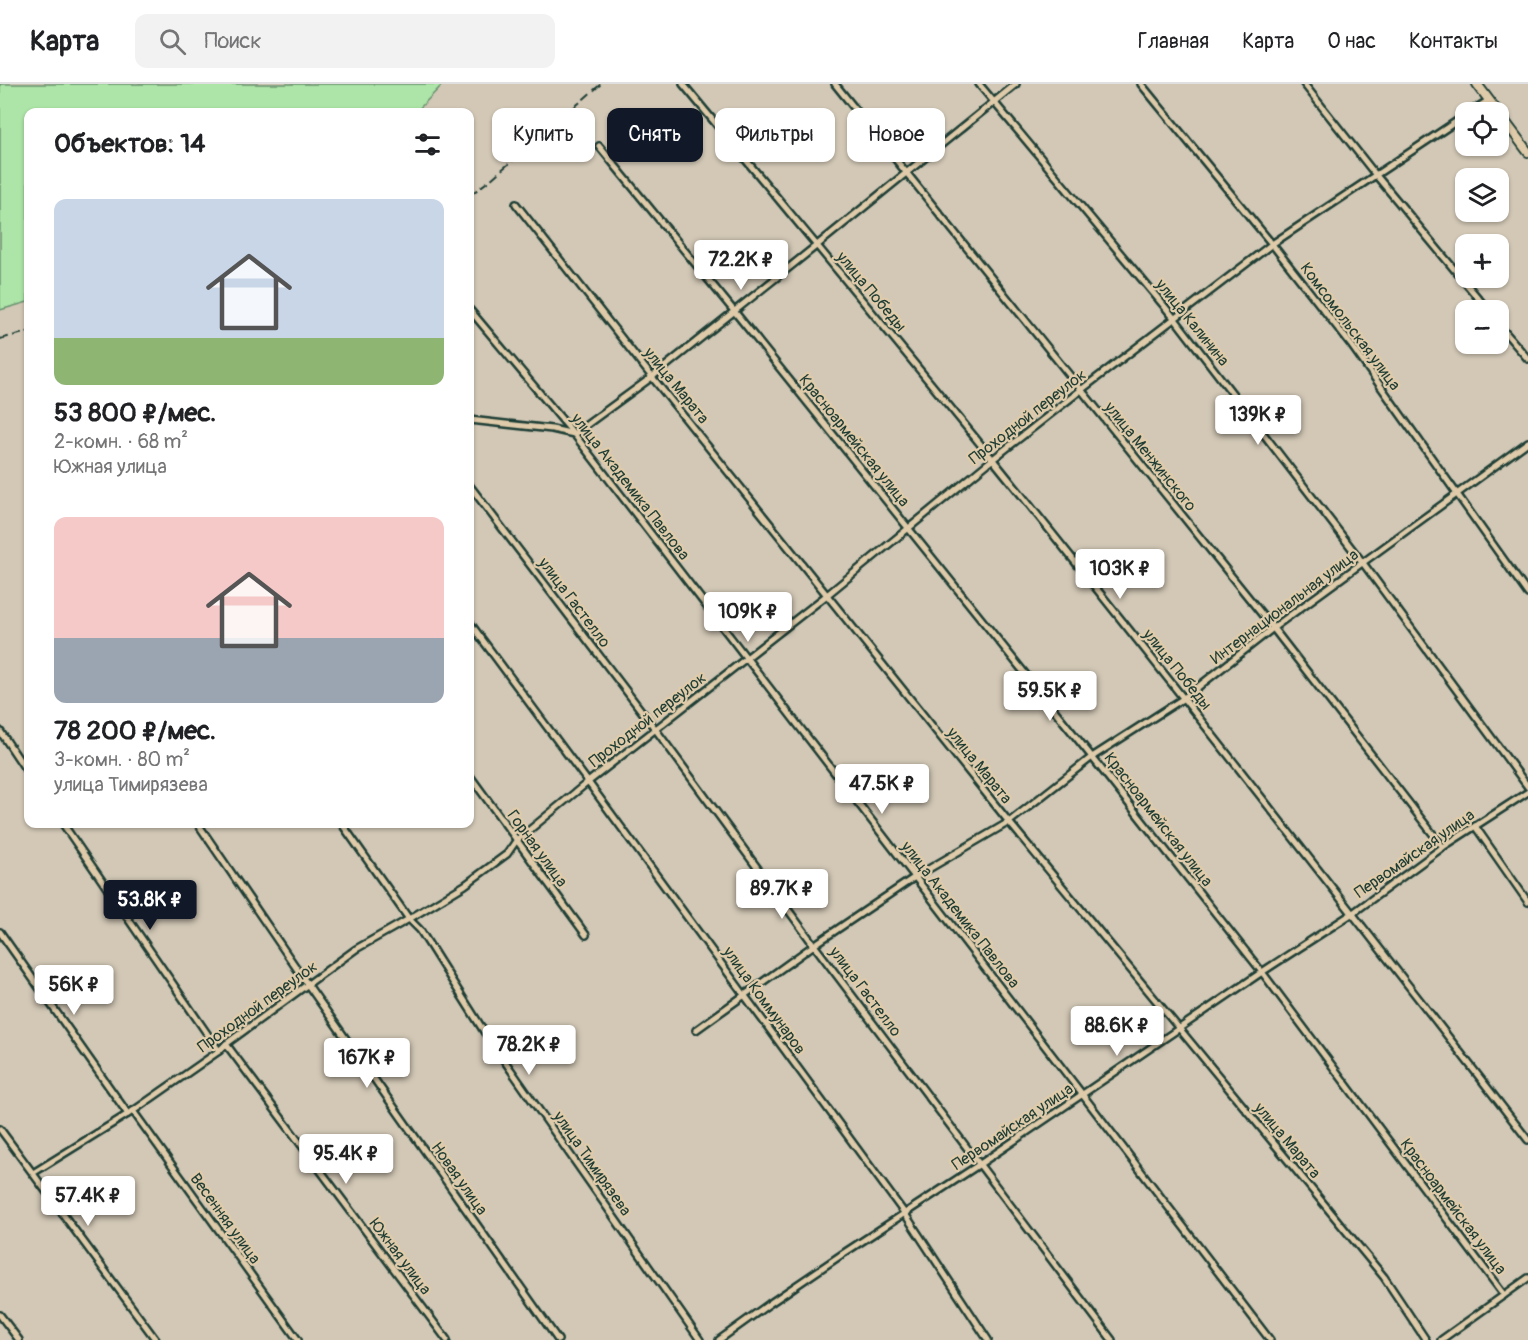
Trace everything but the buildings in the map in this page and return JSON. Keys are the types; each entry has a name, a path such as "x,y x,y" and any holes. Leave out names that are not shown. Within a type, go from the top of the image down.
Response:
{"main road":[{"path":"1477,84 1528,152"}],"street":[{"name":"улица Победы","path":"683,84 993,459 1353,913 1528,1140"},
{"name":"улица Менжинского","path":"835,84 1273,628 1443,847"},
{"name":"улица Калинина","path":"979,84 1175,319 1364,563 1528,787"},
{"path":"474,420 552,429 574,434 652,376 1016,84"},
{"name":"Комсомольская улица","path":"1141,84 1352,346 1528,594"},
{"path":"1304,84 1480,300"},
{"name":"Проходной переулок","path":"33,1173 131,1113 356,949 465,885 507,854 516,841 588,782 747,659 993,459 1082,390 1272,244 1455,122"},
{"name":"Красноармейская улица","path":"599,146 909,529 1262,972 1504,1295"},
{"name":"улица Марата","path":"516,204 1009,822 1384,1277 1426,1340"},
{"name":"улица Академика Павлова","path":"474,315 574,434 1270,1340"},
{"path":"1509,337 1528,359"},
{"name":"Интернациональная улица","path":"696,1030 814,945 915,877 1009,822 1092,757 1184,698 1273,628 1528,442"},
{"name":"улица Гастелло","path":"474,491 656,730 814,945 1112,1340"},
{"name":"улица Коммунаров","path":"474,628 905,1214 988,1340"},
{"path":"0,731 24,767"},
{"name":"Горная улица","path":"474,782 586,935"},
{"name":"Первомайская улица","path":"719,1340 788,1291 1353,913 1443,847 1528,792"},
{"path":"1475,826 1528,902"},
{"path":"66,828 219,1051"},
{"name":"Новая улица","path":"201,828 308,985 558,1340"},
{"name":"улица Тимирязева","path":"345,828 409,919 420,930 485,1033 700,1340"},
{"name":"Весенняя улица","path":"0,932 297,1340"},
{"name":"Южная улица","path":"226,1044 447,1340"},
{"path":"0,1128 156,1340"},
{"path":"1441,1340 1528,1278"},
{"path":"0,1315 19,1340"}],"green space":[{"path":"0,84 443,84 420,108 24,108 24,303 0,310"}],"railway":[{"path":"474,192 601,84"},
{"path":"0,339 24,333"}]}
